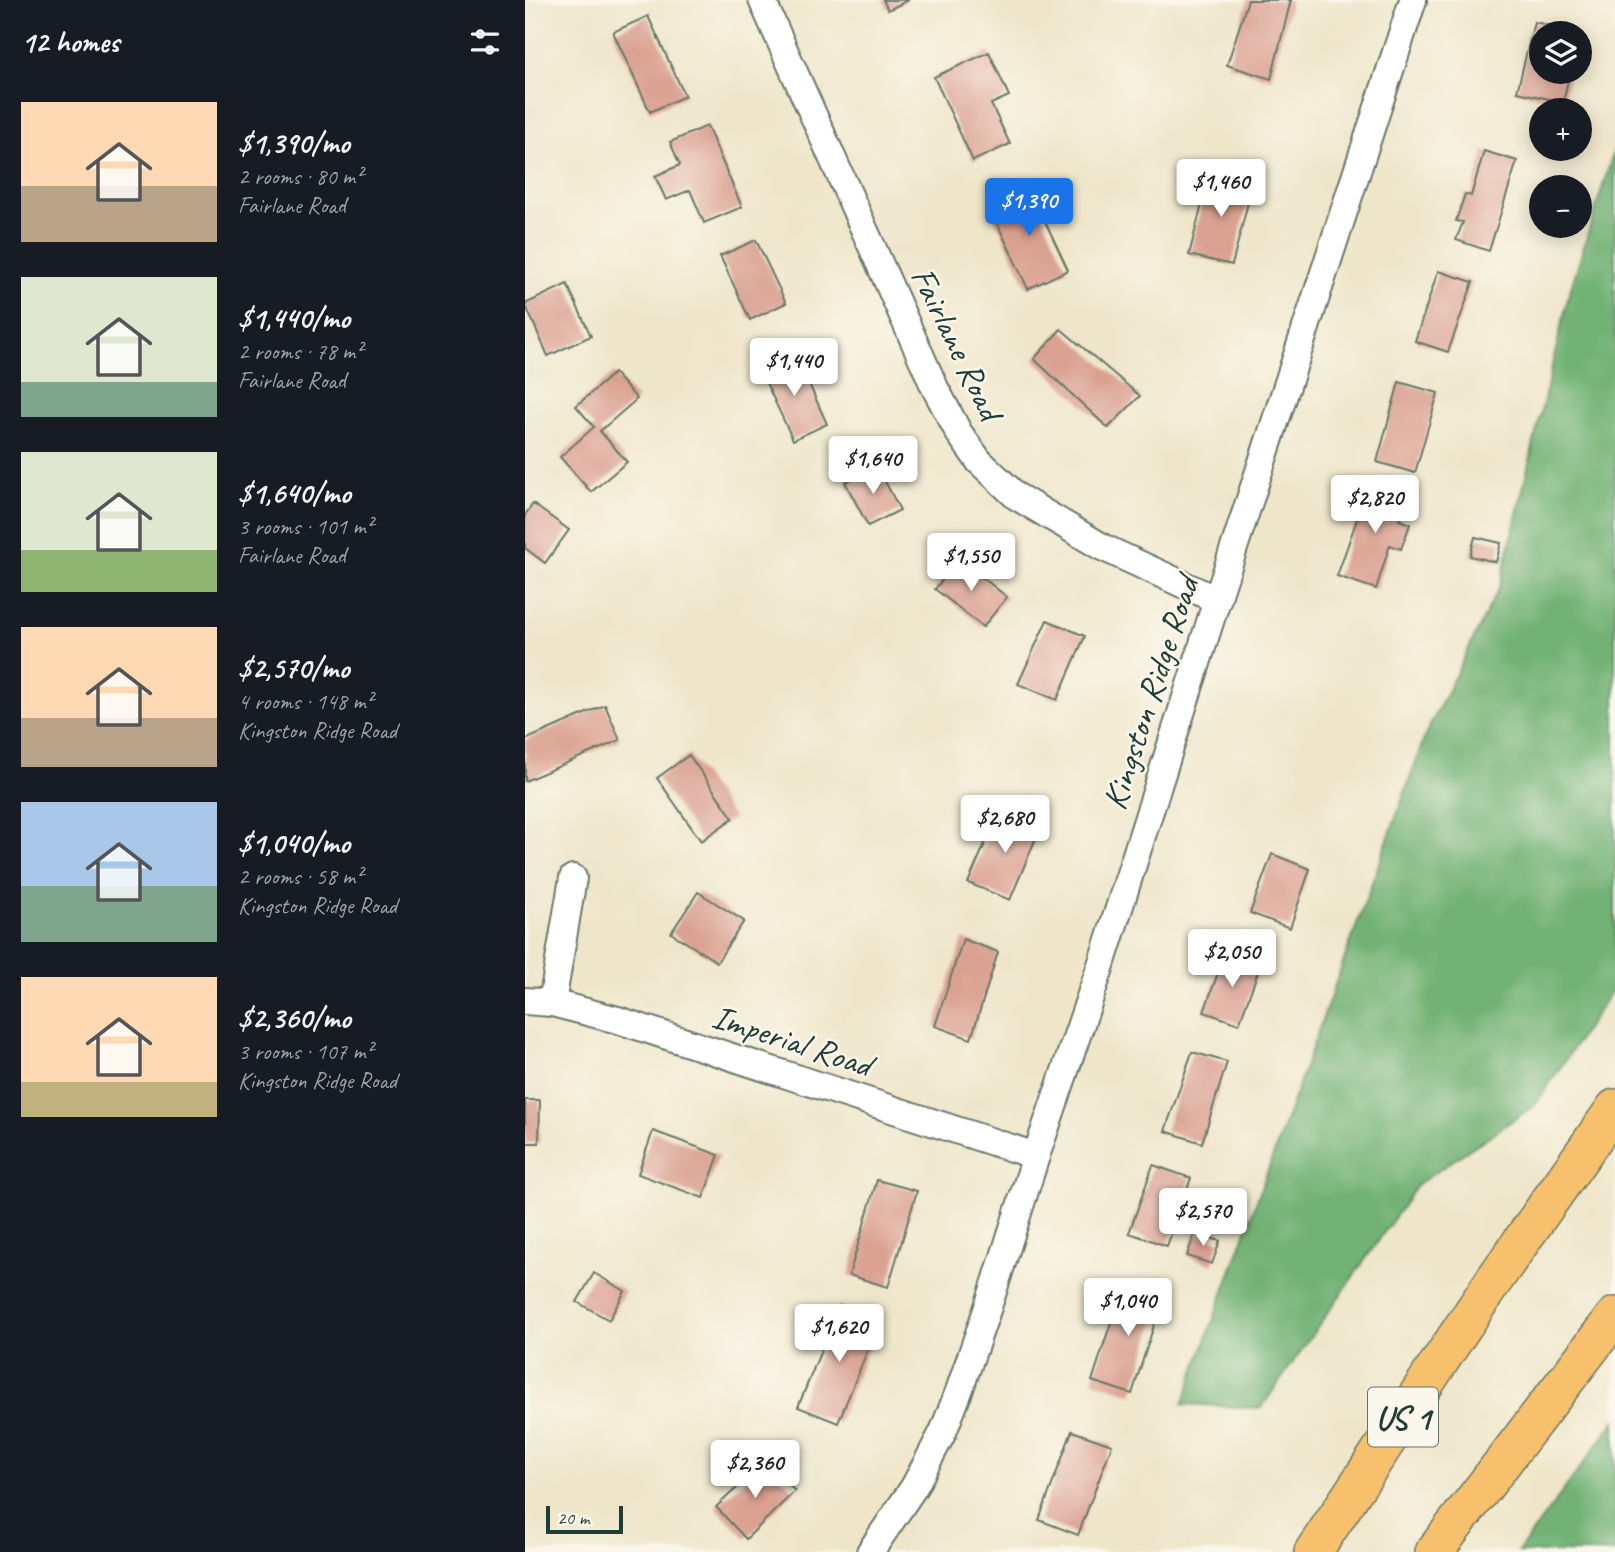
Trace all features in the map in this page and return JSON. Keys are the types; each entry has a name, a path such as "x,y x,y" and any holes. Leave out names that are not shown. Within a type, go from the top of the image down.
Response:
{"highway":[{"name":"US 1","path":"1313,1552 1492,1283 1615,1108"},
{"path":"1434,1552 1615,1316"}],"street":[{"name":"Fairlane Road","path":"762,0 935,388 959,433 979,461 1016,496 1102,547 1217,600"},
{"name":"Kingston Ridge Road","path":"870,1552 914,1487 943,1432 960,1391 1100,968 1413,0"},
{"path":"552,1003 573,878"},
{"name":"Imperial Road","path":"525,1001 552,1003 618,1020 1036,1156"}],"green space":[{"path":"1615,147 1615,986 1535,1105 1418,1184 1261,1408 1183,1404 1426,734 1500,586 1569,294 1587,238 1592,238 1592,220"},
{"path":"1615,1421 1615,1552 1518,1552"}],"building":[{"path":"883,0 909,0 888,10"},
{"path":"1248,0 1291,0 1271,79 1227,65"},
{"path":"648,16 685,96 650,112 613,32"},
{"path":"1529,43 1529,84 1567,84 1564,98 1545,98 1517,92"},
{"path":"989,52 1009,96 991,104 1010,144 973,161 934,77"},
{"path":"707,126 742,207 704,223 690,190 666,200 655,176 680,165 670,142"},
{"path":"1484,151 1517,161 1489,251 1456,240 1463,222 1456,221 1465,194 1471,196"},
{"path":"1210,172 1253,183 1232,265 1189,255"},
{"path":"1029,187 1068,270 1028,289 989,206"},
{"path":"756,240 786,303 750,320 720,256"},
{"path":"1438,271 1473,282 1448,352 1415,341"},
{"path":"567,284 591,336 548,356 525,304"},
{"path":"1061,329 1140,396 1108,428 1034,359"},
{"path":"796,355 827,424 793,440 761,372"},
{"path":"614,373 637,399 600,431 627,462 591,492 560,457 594,427 576,406"},
{"path":"1399,382 1438,393 1415,473 1377,462"},
{"path":"877,466 900,510 868,526 845,482"},
{"path":"1370,482 1408,494 1399,520 1410,524 1401,549 1390,545 1376,589 1337,576"},
{"path":"533,504 569,530 545,563 525,548 525,515"},
{"path":"1475,537 1501,543 1496,562 1470,556"},
{"path":"959,559 1007,597 983,627 935,589"},
{"path":"1047,620 1085,636 1057,700 1018,684"},
{"path":"605,705 620,740 525,781 525,740"},
{"path":"689,755 733,818 701,841 657,778"},
{"path":"1000,809 1041,826 1010,900 968,883"},
{"path":"1272,854 1310,869 1290,928 1250,913"},
{"path":"698,892 744,921 717,962 671,933"},
{"path":"963,939 998,952 971,1039 935,1026"},
{"path":"1225,953 1260,966 1239,1024 1204,1012"},
{"path":"1192,1052 1227,1062 1202,1143 1165,1131"},
{"path":"525,1100 540,1100 539,1143 525,1143"},
{"path":"653,1131 719,1155 703,1198 638,1174"},
{"path":"1153,1165 1191,1178 1167,1246 1129,1233"},
{"path":"877,1180 917,1191 888,1287 849,1275"},
{"path":"1195,1233 1220,1241 1212,1264 1187,1256"},
{"path":"594,1273 625,1291 609,1320 577,1302"},
{"path":"1124,1282 1164,1294 1132,1394 1092,1381"},
{"path":"839,1306 879,1322 838,1423 798,1407"},
{"path":"1072,1431 1112,1445 1078,1535 1039,1520"},
{"path":"765,1462 795,1491 746,1539 716,1507"}]}
